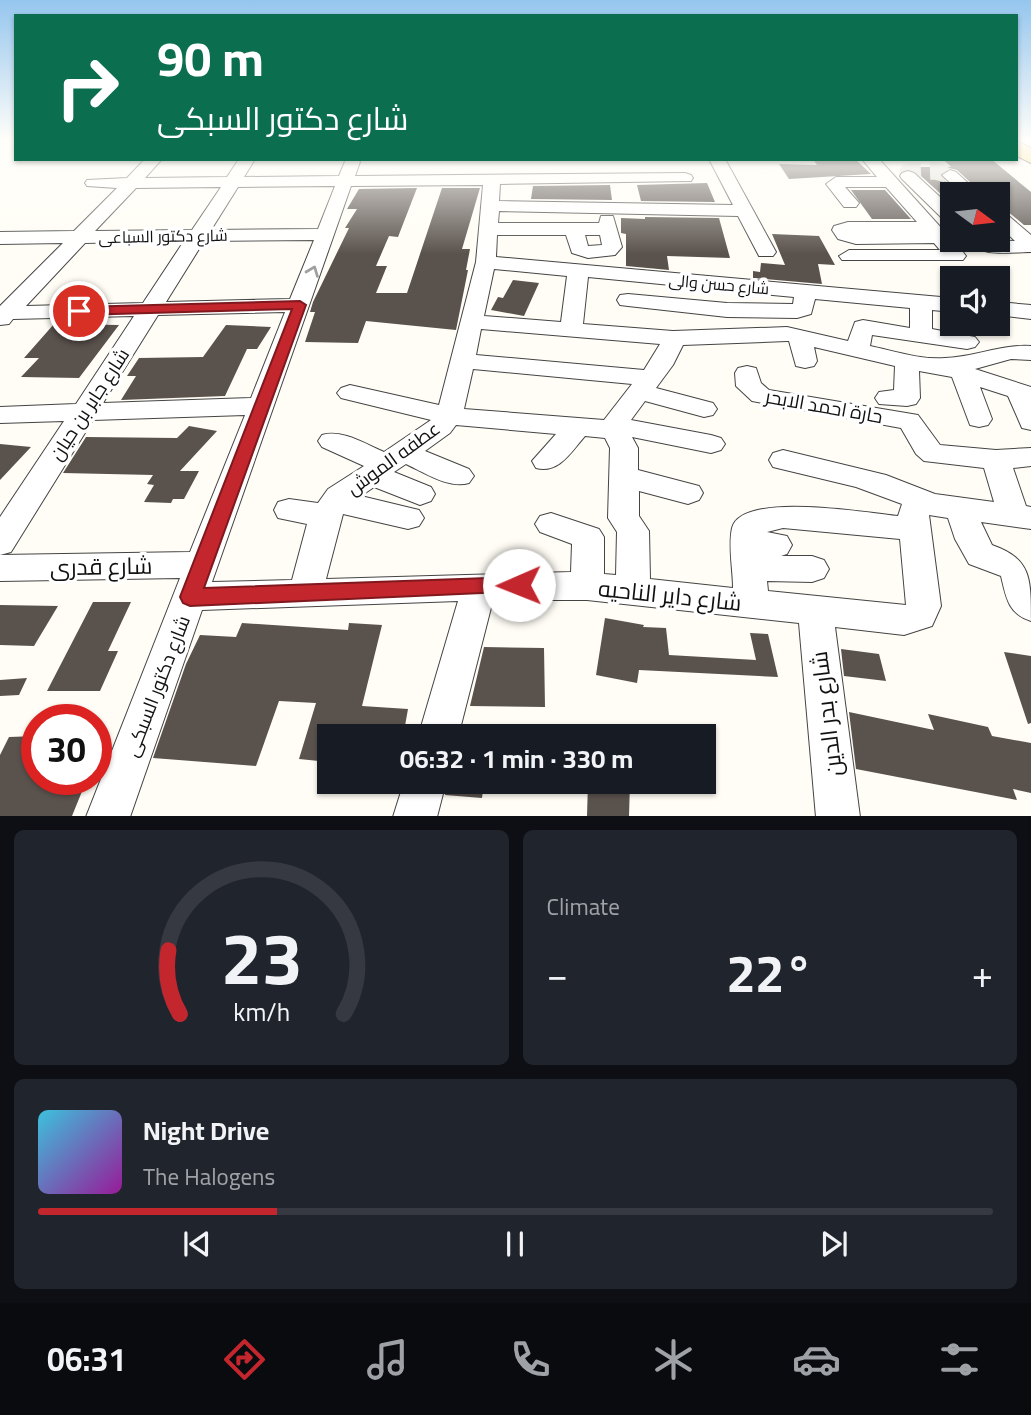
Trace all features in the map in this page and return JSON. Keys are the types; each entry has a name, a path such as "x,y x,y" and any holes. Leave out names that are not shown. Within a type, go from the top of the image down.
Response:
{"street":[{"path":"3,315 136,178"},
{"name":"شارع جابر بن حيان","path":"0,543 235,178"},
{"path":"93,183 267,178"},
{"name":"شارع دكتور السبكى","path":"108,816 347,178"},
{"path":"476,178 680,178"},
{"path":"728,178 766,253"},
{"name":"عطفه الموش","path":"330,508 440,426 449,416 486,262 492,179"},
{"path":"620,179 624,209"},
{"path":"849,256 956,256 936,233 899,179"},
{"path":"850,203 834,184 836,182 899,179 940,209"},
{"path":"490,206 746,211"},
{"path":"488,229 574,229 579,249 588,252 611,249 607,225"},
{"path":"1010,227 1024,240 1031,262"},
{"name":"شارع دكتور السباعى","path":"0,238 327,234"},
{"name":"شارع حسن والى","path":"486,262 736,286 803,302 940,304"},
{"path":"540,368 569,330 578,272"},
{"path":"736,286 738,310 746,335"},
{"path":"628,300 738,310 803,302"},
{"path":"918,334 921,332 921,302"},
{"path":"3,315 300,305"},
{"path":"1010,310 1031,312"},
{"path":"472,322 673,338 770,333 800,336 907,362 953,370 1025,394 1031,422"},
{"path":"515,366 536,327"},
{"path":"857,349 863,327 967,342"},
{"path":"800,336 805,360"},
{"path":"614,427 669,352 673,338"},
{"path":"953,370 1011,352 1031,353"},
{"path":"463,361 540,368 643,384 704,409"},
{"path":"888,398 907,398 907,362"},
{"path":"953,370 979,419"},
{"name":"حارة احمد الابحر","path":"747,373 748,386 761,396 905,420 915,426 929,452 998,464"},
{"path":"349,393 449,416 578,427 614,427 711,444"},
{"path":"0,415 262,406"},
{"path":"546,461 578,427"},
{"path":"614,427 624,448 624,518 633,531 633,591"},
{"path":"332,441 387,464 459,476"},
{"path":"998,464 1031,457"},
{"path":"783,460 908,493 971,539 981,555 1019,563 1016,572 1024,603 1031,607"},
{"path":"289,510 414,506 387,464"},
{"path":"998,464 1031,473"},
{"path":"751,604 755,546 752,523 783,517 935,514 1023,517 998,464"},
{"path":"624,477 688,493"},
{"path":"306,592 330,508"},
{"name":"شارع داير الناحيه","path":"190,597 480,586 587,586 904,620 920,616 924,606 935,514"},
{"path":"551,524 588,537 587,586"},
{"path":"755,546 812,569"},
{"name":"شارع قدرى","path":"0,568 202,565"},
{"path":"442,724 480,586"},
{"name":"شارع بدر الدين","path":"815,611 838,816"},
{"path":"415,816 422,794"}],"building":[{"path":"923,178 942,178 946,182 940,182 940,193"},
{"path":"966,178 1014,178 1031,192 1031,225 1024,225 1010,213 1010,182 970,182"},
{"path":"707,183 715,202 641,201 637,185"},
{"path":"610,185 612,200 531,199 533,186"},
{"path":"417,188 398,237 389,236 376,266 387,266 376,293 407,293 442,188 480,188 462,249 470,249 456,330 366,321 358,343 305,342 315,312 310,312 313,302 349,228 345,228 357,209 347,209 359,189"},
{"path":"851,190 885,190 911,219 872,219"},
{"path":"621,218 719,218 730,258 667,256 669,270 626,266 626,234 621,233"},
{"path":"772,234 819,236 835,265 818,264 822,284 753,278 753,271 760,272 761,263 785,265"},
{"path":"513,280 539,283 524,316 491,310 498,297 503,298"},
{"path":"54,324 119,325 79,378 21,377 39,358 24,358"},
{"path":"226,325 271,327 257,349 247,349 225,396 121,400 136,376 127,376 139,358 203,357"},
{"path":"189,426 217,431 180,471 199,471 184,499 173,499 171,503 144,502 154,485 147,484 153,475 63,473 86,437 177,438"},
{"path":"0,444 31,447 0,480"},
{"path":"93,602 131,602 108,651 118,651 100,691 47,691"},
{"path":"0,605 58,606 34,646 0,645"},
{"path":"605,618 644,625 643,627 666,628 669,655 756,660 750,633 768,634 778,677 639,670 637,683 596,675"},
{"path":"242,623 348,630 349,623 382,625 362,706 408,709 405,724 317,724 317,761 299,759 316,703 279,701 256,766 153,758 186,664 200,635 236,637"},
{"path":"484,647 544,648 545,707 470,706"},
{"path":"841,649 879,654 886,681 844,676"},
{"path":"1004,652 1031,656 1031,723 1028,724"},
{"path":"27,678 19,695 0,696 0,680"},
{"path":"849,712 934,730 928,714 988,727 992,736 1031,743 1031,793 1013,789 1017,800 856,769"},
{"path":"9,737 21,737 21,795 81,795 72,816 0,816 0,755"},
{"path":"445,794 482,794 482,798"},
{"path":"588,794 630,794 629,816 587,816"}],"route":[{"path":"79,311 300,305 190,597 519,585"}]}
